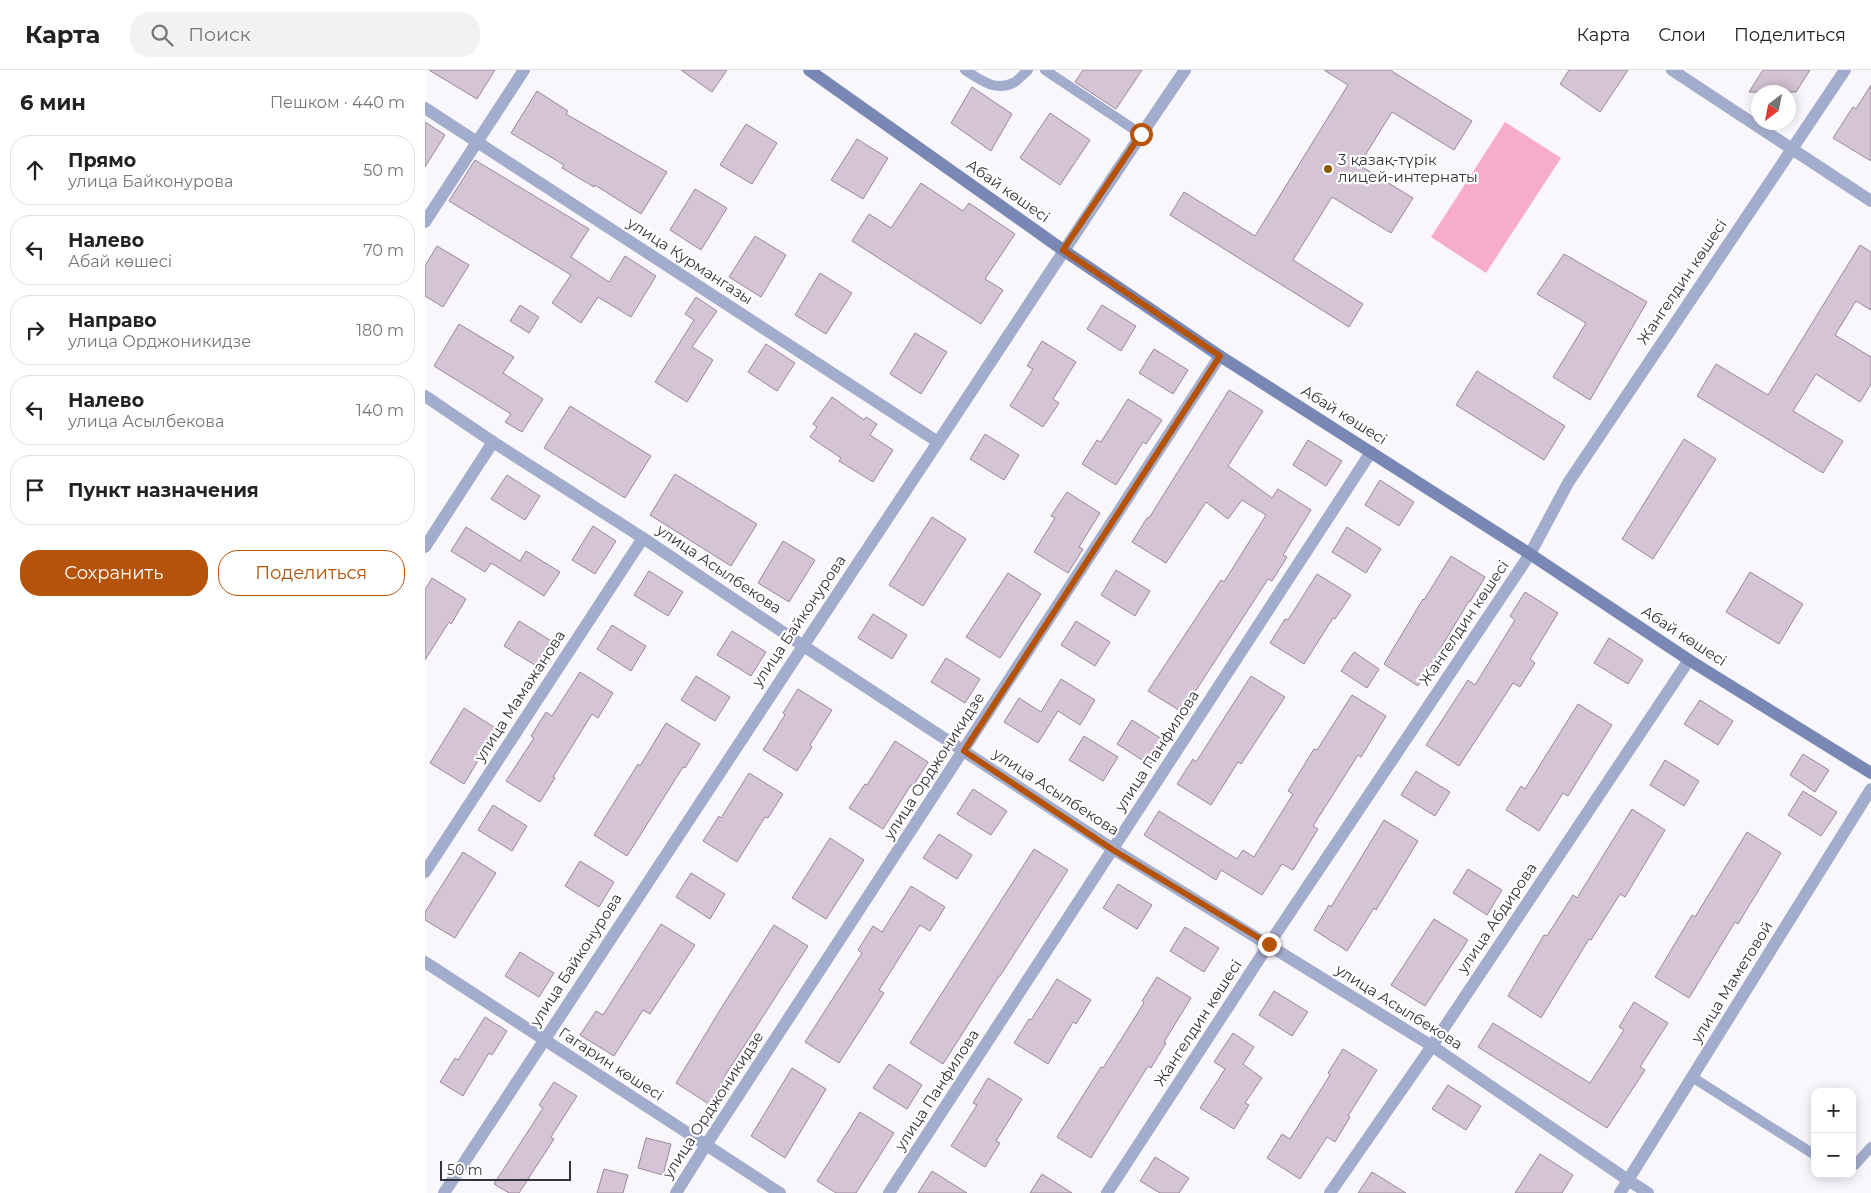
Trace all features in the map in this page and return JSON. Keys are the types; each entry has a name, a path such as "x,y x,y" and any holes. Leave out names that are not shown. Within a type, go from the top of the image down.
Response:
{"main road":[{"name":"Абай көшесі","path":"809,70 1063,250 1220,356 1529,554 1689,660 1871,773"}],"street":[{"path":"425,222 524,70"},
{"name":"улица Байконурова","path":"444,1193 802,645 938,442 1063,250 1185,70"},
{"path":"1672,70 1871,201"},
{"name":"Жангелдин көшесі","path":"1107,1193 1269,944 1529,554 1568,483 1845,70"},
{"name":"улица Курмангазы","path":"425,108 938,442"},
{"name":"улица Орджоникидзе","path":"676,1193 1220,356"},
{"name":"улица Асылбекова","path":"425,396 643,538 1113,850 1269,944 1432,1046 1648,1193"},
{"path":"425,547 493,442"},
{"name":"улица Панфилова","path":"889,1193 1371,452"},
{"name":"улица Мамажанова","path":"425,872 643,538"},
{"name":"улица Абдирова","path":"1330,1193 1432,1046 1689,660"},
{"name":"улица Маметовой","path":"1620,1193 1871,789"},
{"name":"Гагарин көшесі","path":"425,962 780,1193"}],"lane":[{"path":"965,70 980,80 998,87 1014,83 1028,70"},
{"path":"1045,70 1141,134"},
{"path":"1692,1077 1811,1153"},
{"path":"1856,1164 1871,1147"}],"shaded area":[{"path":"1505,122 1561,158 1486,273 1431,237"}],"building":[{"path":"429,70 495,70 477,99"},
{"path":"681,70 727,70 712,92"},
{"path":"1083,70 1142,70 1116,109 1075,82"},
{"path":"1324,70 1390,70 1472,121 1454,150 1392,112 1359,165 1413,198 1391,233 1332,197 1293,260 1363,304 1349,327 1170,215 1184,192 1255,236 1348,85"},
{"path":"1569,70 1628,70 1600,112 1560,84"},
{"path":"1763,70 1810,70 1796,92 1796,85 1753,85"},
{"path":"1871,85 1871,161 1833,138 1853,107 1856,109"},
{"path":"972,87 1012,114 991,151 951,123"},
{"path":"537,91 568,111 566,114 667,172 641,214 595,185 594,187 562,168 564,165 511,133"},
{"path":"1050,113 1090,140 1060,185 1020,158"},
{"path":"425,122 445,135 425,167"},
{"path":"746,124 777,143 752,184 720,165"},
{"path":"857,139 888,158 863,199 831,180"},
{"path":"475,160 589,229 571,257 609,282 625,256 656,276 631,317 598,297 581,323 552,303 571,275 449,201"},
{"path":"921,183 963,211 969,203 1015,234 985,279 1003,290 981,324 852,241 869,214 891,228"},
{"path":"695,189 727,208 701,250 670,230"},
{"path":"755,236 786,255 761,297 729,277"},
{"path":"1860,245 1871,252 1871,310 1856,301 1835,335 1871,357 1871,384 1860,402 1816,374 1793,411 1843,441 1823,473 1697,396 1716,364 1768,395"},
{"path":"437,246 469,265 443,307 425,296 425,266"},
{"path":"1564,254 1647,302 1590,400 1553,377 1586,323 1537,294"},
{"path":"820,273 852,293 826,334 795,315"},
{"path":"696,297 717,311 692,347 713,360 687,402 655,382 694,320 685,314"},
{"path":"520,305 539,317 529,333 510,321"},
{"path":"1102,305 1136,326 1121,351 1087,329"},
{"path":"459,324 514,357 503,373 543,399 522,432 505,422 511,414 434,366"},
{"path":"915,333 947,352 921,394 890,374"},
{"path":"1042,341 1076,362 1053,399 1059,403 1043,427 1010,406 1033,369 1027,366"},
{"path":"766,344 795,363 777,391 748,372"},
{"path":"1154,349 1188,370 1173,394 1139,373"},
{"path":"1477,371 1565,426 1544,460 1456,405"},
{"path":"1229,390 1263,411 1228,466 1272,498 1278,489 1311,510 1283,555 1287,557 1272,581 1268,579 1182,712 1148,691 1221,580 1224,582 1266,515 1242,500 1228,519 1206,502 1166,563 1132,542"},
{"path":"832,397 864,420 866,417 877,424 870,435 893,450 873,482 839,461 841,458 810,437 817,427 813,424"},
{"path":"1128,399 1162,420 1146,444 1143,442 1116,485 1082,464 1097,440 1101,442"},
{"path":"570,406 651,456 625,498 544,448"},
{"path":"985,434 1019,455 1004,480 970,459"},
{"path":"1684,439 1716,459 1653,559 1622,539"},
{"path":"1308,440 1342,461 1326,486 1293,465"},
{"path":"675,474 757,524 731,566 650,515"},
{"path":"507,475 540,496 525,520 491,499"},
{"path":"1380,480 1414,502 1399,526 1365,505"},
{"path":"1067,492 1100,513 1079,547 1083,549 1068,573 1034,552 1055,518 1051,516"},
{"path":"932,517 966,539 923,606 889,585"},
{"path":"593,526 616,541 595,574 572,560"},
{"path":"466,527 520,561 526,551 560,572 544,596 491,563 485,572 451,551"},
{"path":"1347,527 1381,549 1366,573 1332,552"},
{"path":"783,541 815,560 789,602 758,583"},
{"path":"1451,556 1485,577 1418,686 1384,664"},
{"path":"1116,570 1150,591 1135,616 1101,595"},
{"path":"649,571 683,592 668,616 634,595"},
{"path":"1750,572 1803,604 1779,644 1726,612"},
{"path":"1008,573 1041,594 1000,658 966,637"},
{"path":"1317,574 1351,595 1335,619 1333,618 1304,664 1270,643 1285,619 1288,620"},
{"path":"432,578 466,599 425,660 425,590"},
{"path":"1525,592 1558,613 1530,659 1535,663 1520,687 1513,683 1459,766 1426,745 1468,680 1475,685 1515,620 1510,616"},
{"path":"873,614 907,635 892,659 858,638"},
{"path":"519,621 553,642 538,667 504,646"},
{"path":"1076,621 1110,642 1095,666 1061,645"},
{"path":"612,625 646,646 631,671 597,649"},
{"path":"732,631 766,652 751,676 717,655"},
{"path":"1609,638 1643,660 1628,684 1594,663"},
{"path":"1354,652 1379,669 1367,688 1341,671"},
{"path":"946,658 980,679 965,703 931,682"},
{"path":"580,672 613,693 598,718 592,714 553,777 555,778 540,802 506,781 534,738 531,736 546,712 552,716"},
{"path":"696,676 730,697 715,721 681,700"},
{"path":"1251,676 1285,697 1241,764 1238,762 1211,805 1177,784 1193,759 1196,762"},
{"path":"1061,679 1095,700 1080,725 1058,711 1038,743 1004,722 1019,698 1041,712"},
{"path":"798,689 832,710 810,745 812,747 797,771 763,750 785,715 783,713"},
{"path":"1352,695 1386,716 1361,757 1358,755 1313,826 1318,829 1293,870 1282,864 1262,895 1221,870 1216,880 1144,835 1159,811 1237,859 1243,850 1254,857 1293,794 1288,791 1314,749 1317,750"},
{"path":"1700,700 1733,721 1718,745 1684,724"},
{"path":"1578,704 1612,725 1568,796 1563,793 1539,831 1506,810 1521,786 1525,789"},
{"path":"464,708 497,729 464,784 430,763"},
{"path":"1132,720 1165,741 1150,765 1117,744"},
{"path":"666,723 700,744 685,768 683,767 627,856 594,835"},
{"path":"1084,736 1118,757 1103,781 1069,760"},
{"path":"895,741 928,762 883,829 849,808 865,784 867,785"},
{"path":"1803,754 1829,770 1815,792 1790,775"},
{"path":"1665,760 1699,781 1684,806 1650,785"},
{"path":"1416,771 1450,792 1435,816 1401,795"},
{"path":"749,773 783,794 768,818 765,817 737,862 703,841 719,816 721,818"},
{"path":"973,789 1007,811 991,835 957,814"},
{"path":"1803,791 1837,812 1821,836 1788,815"},
{"path":"493,805 527,826 512,851 478,830"},
{"path":"1632,809 1665,830 1625,897 1620,894 1591,940 1589,939 1541,1018 1508,996 1544,935 1547,936 1573,895 1577,898"},
{"path":"1384,820 1418,841 1376,910 1374,908 1347,951 1314,930 1329,905 1331,907"},
{"path":"1747,832 1781,853 1738,924 1735,922 1689,998 1655,977 1692,915 1695,917"},
{"path":"939,834 972,855 957,879 923,858"},
{"path":"830,838 864,860 826,919 792,898"},
{"path":"1034,849 1068,870 943,1064 910,1043"},
{"path":"463,852 496,873 455,938 425,920 425,912"},
{"path":"580,861 614,882 599,907 565,886"},
{"path":"1468,869 1502,890 1487,915 1453,893"},
{"path":"691,873 725,894 710,919 676,897"},
{"path":"1118,884 1152,905 1137,929 1103,908"},
{"path":"911,886 945,907 930,931 920,925 879,990 884,993 839,1063 805,1042 862,953 858,950 873,926 882,932"},
{"path":"1434,919 1468,940 1425,1006 1391,985"},
{"path":"661,924 695,945 650,1014 643,1010 614,1056 580,1035 596,1011 603,1015"},
{"path":"774,925 808,946 709,1104 676,1083"},
{"path":"1185,927 1219,948 1204,972 1170,951"},
{"path":"520,952 554,973 539,997 505,976"},
{"path":"1157,977 1191,998 1164,1042 1166,1043 1151,1068 1148,1066 1091,1158 1057,1137 1144,1003 1142,1001"},
{"path":"1057,979 1091,1000 1076,1024 1073,1022 1048,1064 1014,1043"},
{"path":"1274,991 1308,1012 1292,1036 1259,1015"},
{"path":"1634,1002 1668,1023 1640,1067 1645,1070 1607,1128 1478,1047 1493,1023 1590,1083 1624,1030 1619,1027"},
{"path":"485,1017 507,1031 492,1055 489,1053 463,1096 440,1082 455,1058 458,1060"},
{"path":"1233,1033 1254,1047 1243,1064 1262,1078 1245,1103 1249,1105 1234,1129 1200,1108 1225,1069 1214,1062"},
{"path":"1343,1049 1377,1070 1348,1116 1350,1117 1335,1142 1327,1137 1300,1179 1267,1158 1282,1134 1290,1139 1330,1075 1328,1073"},
{"path":"889,1064 922,1085 907,1109 873,1088"},
{"path":"792,1068 826,1089 785,1158 751,1136"},
{"path":"988,1078 1022,1099 996,1141 1000,1143 985,1167 951,1146 977,1105 973,1103"},
{"path":"554,1082 577,1096 551,1137 554,1139 519,1193 509,1193 494,1184 543,1108 539,1105"},
{"path":"1448,1085 1481,1106 1466,1130 1432,1109"},
{"path":"860,1112 894,1133 856,1193 836,1193 817,1181"},
{"path":"646,1138 671,1144 663,1175 638,1168"},
{"path":"1540,1154 1573,1175 1562,1193 1515,1193"},
{"path":"1155,1157 1189,1178 1179,1193 1160,1193 1140,1181"},
{"path":"604,1169 628,1175 623,1193 597,1193"},
{"path":"932,1171 967,1193 918,1193"},
{"path":"1372,1172 1406,1193 1358,1193"},
{"path":"1042,1174 1072,1193 1030,1193"}],"place":[{"name":"3 қазақ-түрік лицей-интернаты","path":"1328,169"}],"route":[{"path":"1141,134 1063,250 1220,356 964,751 1113,850 1269,944"}]}
